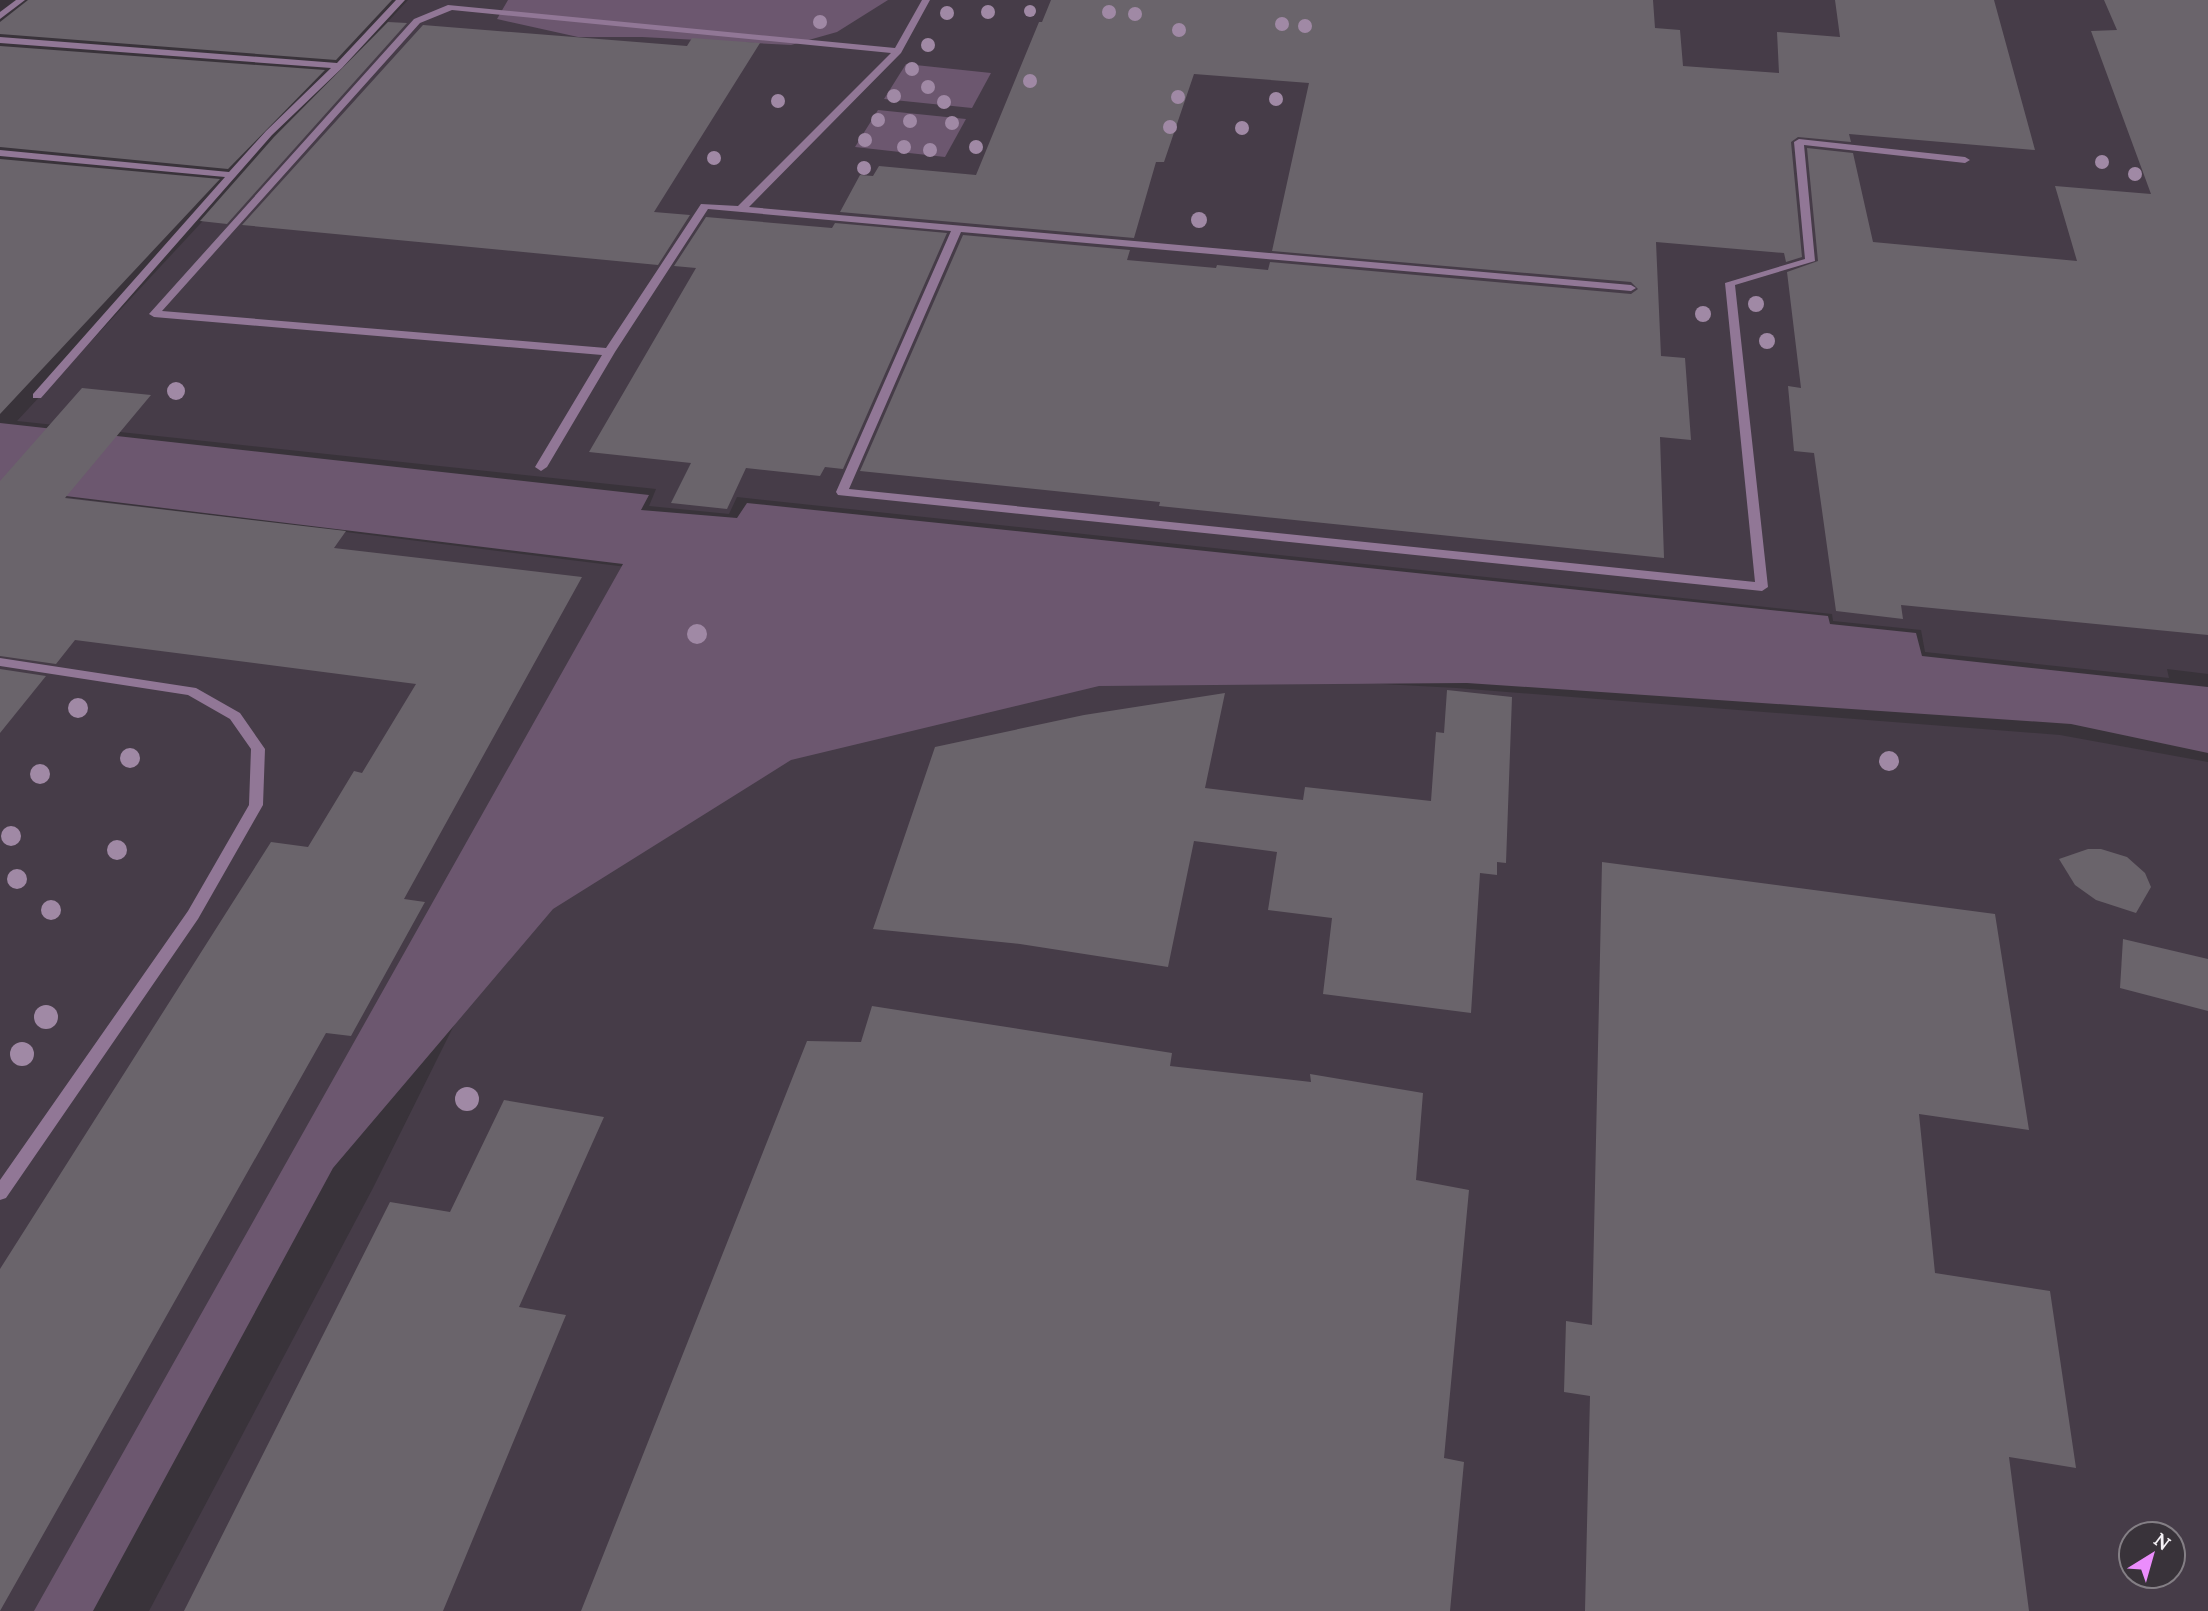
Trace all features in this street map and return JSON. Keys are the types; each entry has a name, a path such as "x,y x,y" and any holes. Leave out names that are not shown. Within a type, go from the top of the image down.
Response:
{"lane":[{"path":"0,16 21,0"},
{"path":"37,396 269,133 340,66 401,0"},
{"path":"741,209 898,51 926,0"},
{"path":"609,352 154,314 417,21 451,7 898,51"},
{"path":"0,40 340,66"},
{"path":"957,228 842,492 1762,587 1730,284 1810,261 1799,142 1965,160"},
{"path":"0,153 231,175"},
{"path":"541,467 609,352 705,206 1631,288"},
{"path":"0,662 191,691 235,716 258,749 256,805 193,915 0,1193"}],"shaded area":[{"path":"408,0 2208,0 2208,674 2167,669 2169,678 1925,652 1921,630 1833,621 1832,614 737,497 729,514 649,506 656,489 17,421"},
{"path":"508,0 888,0 837,32 791,45 642,37 578,37 497,19"},
{"path":"906,64 991,73 972,108 884,99"},
{"path":"878,110 966,119 945,157 855,147"},
{"path":"0,423 649,495 641,510 737,518 747,503 1828,616 1830,624 1916,633 1922,656 2208,687 2208,753 2071,724 1467,683 1099,686 791,760 553,909 333,1168 93,1611 34,1611 623,564 0,488"},
{"path":"0,489 643,569 69,1611 0,1611"},
{"path":"1099,669 1457,688 2060,735 2208,762 2208,1611 149,1611 373,1188 471,991 561,888 795,743"}],"building":[{"path":"28,0 392,0 336,60 0,34 0,22"},
{"path":"1051,0 1653,0 1655,28 1680,30 1683,66 1779,73 1777,32 1840,37 1835,0 1994,0 2035,150 1849,134 1851,142 1798,137 1791,142 1802,257 1786,262 1784,253 1656,242 1661,356 1685,358 1691,440 1660,437 1664,558 1159,506 1160,502 860,471 963,235 1130,250 1127,260 1216,268 1217,265 1268,270 1270,262 1631,294 1638,289 1631,282 1272,251 1309,83 1194,74 1164,162 1156,162 1134,238 840,212 860,175 873,176 879,166 976,175 1039,22 1042,22"},
{"path":"2104,0 2208,0 2208,635 1901,605 1903,619 1836,611 1814,453 1794,451 1788,386 1801,388 1787,272 1818,261 1807,148 1853,153 1873,242 2077,261 2055,186 2151,194 2091,31 2117,30"},
{"path":"388,22 407,23 227,224 200,221 274,137"},
{"path":"423,25 687,46 692,38 760,43 654,212 690,215 658,265 242,225"},
{"path":"0,46 325,70 228,169 0,147"},
{"path":"0,159 220,179 0,414"},
{"path":"706,217 832,228 835,223 947,233 843,469 825,467 820,476 746,468 727,509 671,503 691,463 589,452 696,268 674,266"},
{"path":"82,388 151,395 65,498 346,531 334,548 582,577 404,899 425,902 351,1036 326,1033 0,1611 0,1269 271,842 308,847 354,771 362,773 416,684 75,640 56,664 0,656 0,481"},
{"path":"0,669 46,676 0,733"},
{"path":"1447,690 1512,697 1506,863 1497,862 1497,875 1480,873 1471,1013 1323,994 1332,918 1268,910 1277,852 1194,841 1168,967 1020,944 873,929 935,747 1084,715 1225,693 1205,788 1303,800 1305,787 1431,801 1436,732 1444,733"},
{"path":"2088,849 2101,849 2127,857 2145,873 2151,887 2136,913 2096,900 2075,885 2059,859"},
{"path":"1602,862 1995,914 2029,1130 1919,1114 1935,1273 2050,1291 2076,1468 2009,1457 2029,1611 1585,1611 1590,1396 1564,1392 1566,1321 1592,1325"},
{"path":"2123,939 2208,959 2208,1011 2120,988"},
{"path":"872,1006 1172,1053 1170,1066 1311,1082 1310,1074 1423,1093 1416,1180 1469,1190 1444,1458 1464,1462 1450,1611 581,1611 807,1041 861,1042"},
{"path":"504,1100 604,1117 519,1307 566,1315 443,1611 184,1611 390,1202 450,1212"}]}
